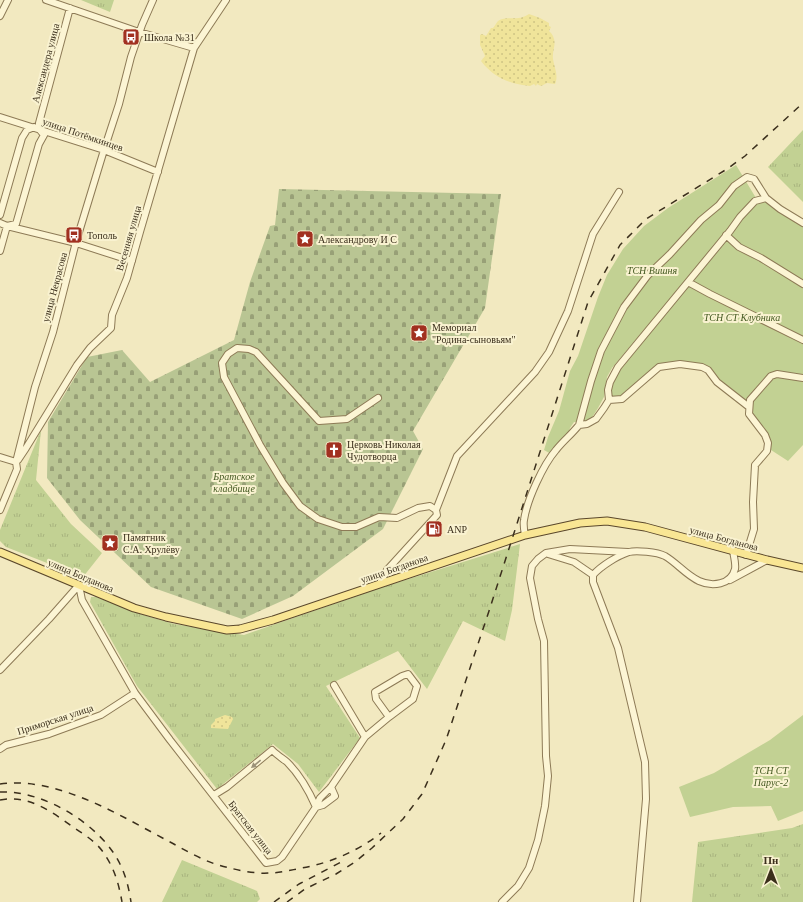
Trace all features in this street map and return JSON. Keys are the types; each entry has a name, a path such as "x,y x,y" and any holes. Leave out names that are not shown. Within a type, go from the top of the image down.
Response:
{"main road":[{"name":"улица Богданова","path":"0,552 134,608 166,617 227,630 240,630 273,620 525,535 580,523 607,521 645,528 746,555 803,568"}],"street":[{"path":"0,16 8,0"},
{"path":"46,0 139,32 194,48"},
{"name":"улица Некрасова","path":"0,510 17,469 16,462 35,387 53,332 76,242 119,104 139,32 153,0"},
{"name":"Весенняя улица","path":"16,462 77,365 90,348 111,328 112,315 127,278 194,48 226,0"},
{"name":"Александера улица","path":"37,126 70,8"},
{"name":"улица Потёмкинцев","path":"0,117 37,126 104,150 158,172"},
{"name":"Александера улица","path":"0,215 22,138 27,130 37,126"},
{"name":"Александера улица","path":"0,251 7,226 16,224 39,144 44,135 37,126"},
{"path":"525,535 524,522 526,510 535,488 556,450 579,425 591,381 601,352 624,307 648,275 702,220 719,205 734,186 747,177 754,179 766,198 780,209 803,223"},
{"path":"380,583 387,570 437,515 436,510 457,456 535,372 549,352 568,311 593,234 619,192"},
{"path":"579,425 587,424 596,419 609,400 608,390 610,382 618,367 726,236 740,216 755,200 766,198"},
{"path":"0,219 7,226"},
{"path":"0,223 7,226 76,242 132,260"},
{"path":"726,236 739,247 761,258 803,284"},
{"path":"688,282 803,340"},
{"path":"378,398 347,418 319,421 256,352 249,349 237,348 228,354 222,364 224,377 260,446 283,483 300,506 318,519 342,527 356,527 379,516 397,518 418,508 430,506 436,510"},
{"path":"609,400 622,399 659,367 680,364 702,367 708,370 717,382 749,407"},
{"path":"746,555 754,529 753,502 756,465 767,451 768,443 765,435 749,414 750,400 771,376 777,374 803,378"},
{"path":"0,457 16,462"},
{"path":"502,902 518,886 529,868 538,840 545,806 548,776 546,756 544,642 530,578 532,566 538,559 546,554 570,549 648,552 664,555 699,581 712,584 721,584 767,560"},
{"path":"728,580 735,570 733,551"},
{"path":"629,552 599,568 593,575 593,582 618,648 645,762 646,799 637,902"},
{"path":"546,554 574,562 593,575"},
{"path":"0,670 79,585"},
{"name":"Братская улица","path":"79,585 82,600 135,693 266,863 278,861 282,857 316,807 310,793 296,772 286,761 272,750 227,787 214,795"},
{"path":"316,807 320,798 331,787 365,738 413,699 417,686 408,674 375,692 376,699 389,717"},
{"path":"334,685 365,738"},
{"name":"Приморская улица","path":"0,749 6,745 49,734 101,715 135,693"}],"green space":[{"path":"81,0 114,0 110,12"},
{"path":"803,130 803,202 768,167"},
{"name":"ТСН Вишня","path":"736,165 756,198 745,207 727,232 612,368 607,377 604,397 591,419 582,422 574,422 570,428 568,436 551,454 544,450 559,411 570,371 578,356 598,297 607,275 623,249 644,226 668,208"},
{"name":"Братское кладбище","path":"279,189 501,194 485,308 413,431 423,449 383,529 293,596 242,619 151,587 80,520 47,478 48,422 87,357 122,350 150,382 234,340 250,282 270,226 275,225"},
{"name":"ТСН СТ Клубника","path":"765,200 803,226 803,445 788,461 771,450 771,442 766,433 738,397 703,365 658,366 622,397 611,398 610,390 623,363 756,202"},
{"path":"41,430 36,480 71,524 102,553 83,577 6,547 0,541 0,530"},
{"path":"520,544 512,610 505,641 463,621 427,689 398,651 326,686 360,738 319,792 298,764 273,744 217,789 137,686 90,602 91,597 96,597 140,614 174,624 244,635 383,587"},
{"name":"ТСН СТ Парус-2","path":"803,715 803,811 778,821 771,806 733,807 690,817 679,787 714,773 770,740"},
{"path":"803,824 803,902 692,902 698,842 792,828"},
{"path":"182,860 257,891 260,899 257,902 162,902"}],"sand":[{"path":"529,14 549,23 549,26 551,27 549,31 553,36 554,41 553,56 556,74 555,84 547,83 541,86 537,84 536,86 534,84 530,86 509,82 491,72 481,61 485,56 480,45 480,35 482,34 486,36 491,28 493,28 501,19 521,18"},
{"path":"225,715 232,717 233,719 228,729 211,728 211,725 215,719"}],"railway":[{"path":"287,902 305,889 336,874 355,862 403,819 422,794 446,740 588,302 620,245 646,219 727,169 745,156 803,103"},
{"path":"0,784 22,783 45,786 67,792 111,811 207,861 250,872 277,872 323,863 353,851 381,833"},
{"path":"0,792 17,793 35,797 69,813 85,824 99,836 120,864 127,883 131,902"},
{"path":"0,800 10,799 30,802 48,810 91,840 99,847 111,866 118,884 122,902"},
{"path":"274,902 299,884 345,860"}],"place":[{"name":"Школа №31","path":"131,37"},
{"name":"Тополь","path":"74,235"},
{"name":"Александрову И С","path":"305,239"},
{"name":"Мемориал \"Родина-сыновьям\"","path":"419,333"},
{"name":"Церковь Николая Чудотворца","path":"334,450"},
{"name":"ANP","path":"434,529"},
{"name":"Памятник С.А. Хрулёву","path":"110,543"}]}
